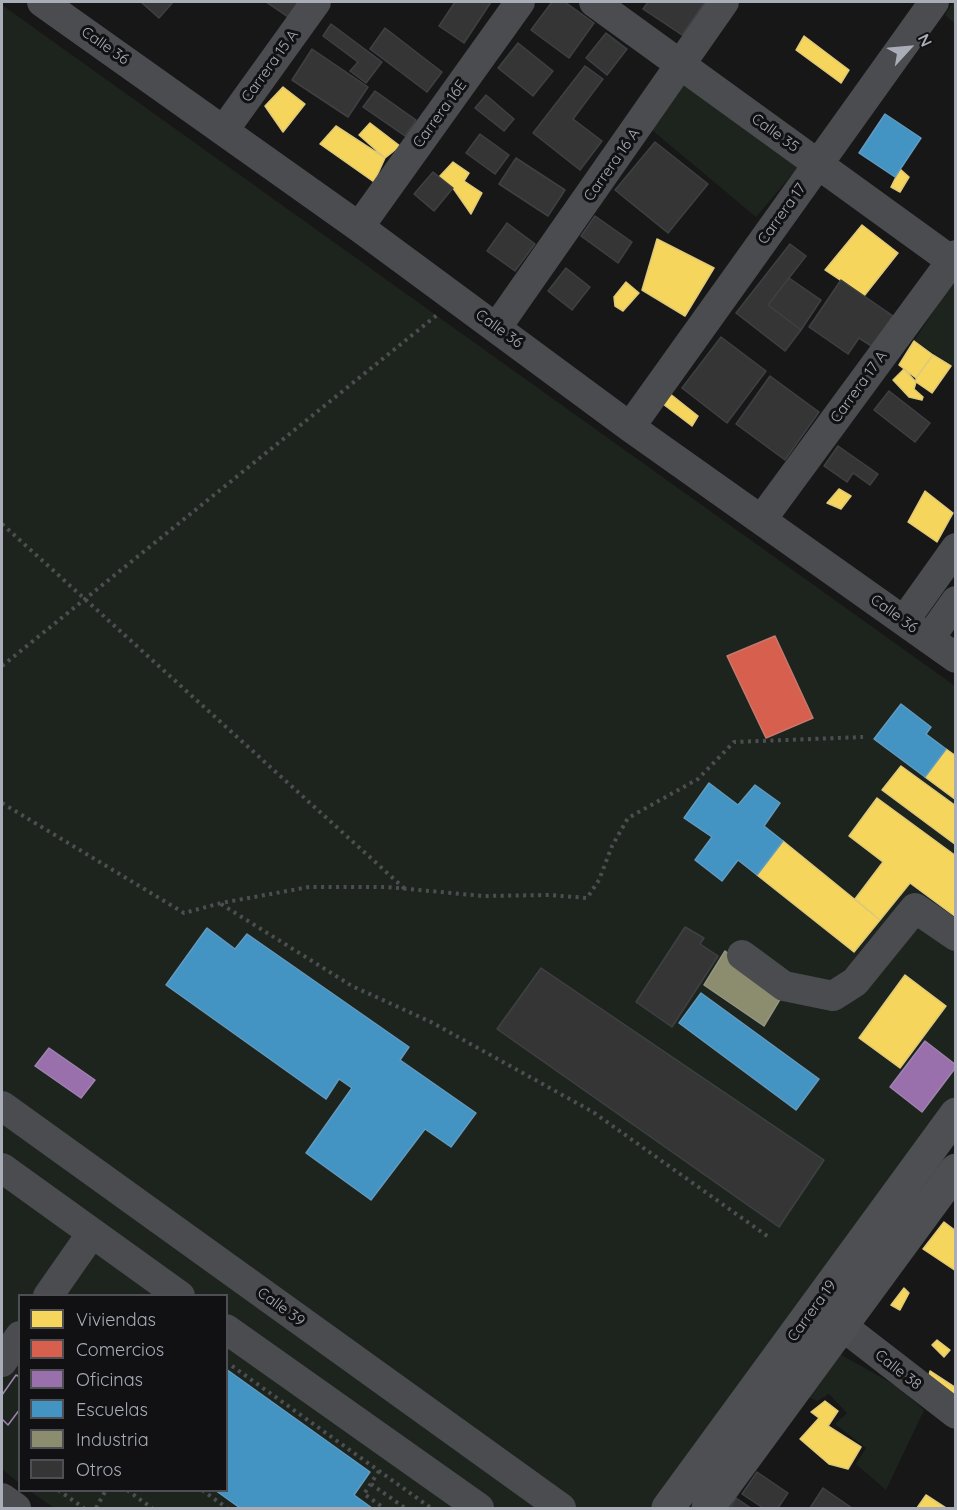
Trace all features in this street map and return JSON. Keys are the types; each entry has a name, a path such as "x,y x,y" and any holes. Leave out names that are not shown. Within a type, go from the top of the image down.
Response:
{"main road":[{"name":"Carrera 19","path":"668,1509 956,1114"},
{"path":"708,1509 956,1170"}],"street":[{"name":"Carrera 15 A","path":"224,130 316,2"},
{"name":"Carrera 16E","path":"359,227 520,2"},
{"name":"Calle 35","path":"594,2 954,260"},
{"name":"Carrera 16 A","path":"497,327 724,2"},
{"name":"Carrera 17","path":"630,427 934,2"},
{"name":"Calle 36","path":"55,5 497,327 630,427 956,658"},
{"name":"Carrera 17 A","path":"762,519 954,260"},
{"path":"904,621 956,548"},
{"path":"929,639 956,601"},
{"path":"742,955 784,986 833,996 855,982 915,908 956,936"},
{"name":"Calle 39","path":"2,1106 561,1509"},
{"path":"3,1172 177,1294"},
{"path":"49,1294 92,1233"},
{"name":"Calle 38","path":"841,1325 956,1414"},
{"path":"228,1330 476,1508"},
{"path":"2,1362 18,1339"},
{"path":"2,1498 16,1509"}],"path":[{"path":"2,666 457,299"},
{"path":"2,524 405,889"},
{"path":"2,803 184,913 221,903 309,887 405,889 483,896 549,895 587,898 599,880 612,846 628,818 698,779 734,742 863,737"},
{"path":"221,903 352,986 431,1022 593,1112 770,1238"},
{"path":"228,1364 431,1509"},
{"path":"379,1471 363,1494 384,1509"},
{"path":"370,1484 405,1509"},
{"path":"59,1492 84,1509"},
{"path":"96,1509 105,1492"},
{"path":"128,1492 152,1509"},
{"path":"203,1492 224,1508"}],"shaded area":[{"path":"955,2 955,24 945,15"},
{"path":"2,5 955,686 955,1096 658,1508 54,1508 31,1492 228,1492 228,1294 18,1294 18,1482 2,1469"},
{"path":"693,73 805,159 756,217 652,130"},
{"path":"955,279 955,367 914,341"},
{"path":"838,1353 898,1387 924,1410 886,1490 856,1464 866,1448 835,1424 847,1413 829,1394 817,1401 805,1395"}],"building: Viviendas":[{"path":"804,36 849,70 841,83 796,50"},
{"path":"283,87 305,104 283,132 265,106"},
{"path":"370,123 400,146 385,158 359,135"},
{"path":"336,126 385,158 374,182 320,144"},
{"path":"453,162 469,173 464,181 482,193 471,214 453,188 439,177"},
{"path":"900,169 909,177 900,192 891,187"},
{"path":"862,225 898,253 864,296 825,270"},
{"path":"657,239 714,268 685,316 642,290"},
{"path":"626,282 639,293 623,311 615,306 614,297"},
{"path":"914,341 933,355 916,378 899,365"},
{"path":"933,355 951,366 932,393 916,382 916,378"},
{"path":"904,369 916,382 914,389 923,397 922,400 909,397 893,380"},
{"path":"669,393 698,416 692,426 663,404"},
{"path":"839,489 851,496 841,509 827,503"},
{"path":"925,491 953,513 937,542 908,522"},
{"path":"946,749 956,756 956,800 925,777"},
{"path":"901,766 956,806 956,845 882,790"},
{"path":"877,798 956,856 956,917 910,883 880,920 855,899 883,862 849,836"},
{"path":"783,841 880,920 854,952 757,875"},
{"path":"905,975 946,1006 900,1068 859,1038"},
{"path":"944,1222 956,1231 956,1271 923,1249"},
{"path":"904,1288 909,1293 900,1310 891,1305"},
{"path":"937,1340 950,1350 944,1357 932,1345"},
{"path":"930,1371 956,1388 956,1401 928,1380"},
{"path":"825,1401 838,1411 828,1426 861,1447 848,1469 829,1464 800,1439 819,1418 811,1412"},
{"path":"926,1495 946,1508 917,1508"}],"building: Comercios":[{"path":"775,636 813,718 766,738 727,656"}],"building: Oficinas":[{"path":"925,1041 956,1067 922,1112 890,1087"},
{"path":"49,1048 95,1080 81,1098 35,1066"},
{"path":"16,1375 18,1376 18,1412 8,1425 2,1419 2,1395"},
{"path":"16,1375 18,1376 18,1412 8,1425 2,1419 2,1395"}],"building: Escuelas":[{"path":"885,114 921,138 895,177 859,153"},
{"path":"901,704 931,727 926,734 946,749 925,777 874,739"},
{"path":"709,783 738,805 755,785 780,803 764,826 783,841 757,875 738,860 722,881 695,860 712,837 684,818"},
{"path":"207,928 235,949 247,934 409,1047 400,1060 476,1113 451,1147 425,1129 371,1200 306,1153 352,1088 339,1079 326,1099 166,985"},
{"path":"701,993 819,1079 796,1110 679,1023"},
{"path":"228,1370 370,1472 354,1495 372,1508 240,1508 218,1492 228,1492"}],"building: Industria":[{"path":"725,951 785,991 764,1026 704,985"}],"building: Otros":[{"path":"141,2 173,2 159,18"},
{"path":"266,2 298,2 288,17"},
{"path":"455,2 491,2 464,43 439,26"},
{"path":"552,2 565,2 594,23 569,58 531,30"},
{"path":"648,2 705,2 682,35 643,9"},
{"path":"331,24 382,62 366,83 350,71 358,62 323,36"},
{"path":"385,28 442,72 427,92 370,49"},
{"path":"606,33 627,49 607,75 586,58"},
{"path":"518,43 553,71 533,96 498,68"},
{"path":"312,49 368,87 348,117 292,80"},
{"path":"585,66 603,79 573,119 602,141 580,170 533,133"},
{"path":"375,91 416,120 405,136 363,107"},
{"path":"486,95 514,119 504,131 475,108"},
{"path":"480,134 509,155 495,174 466,153"},
{"path":"655,142 708,184 668,233 615,190"},
{"path":"516,158 565,190 548,216 499,184"},
{"path":"433,172 453,188 434,211 414,194"},
{"path":"595,216 632,242 618,263 581,236"},
{"path":"507,223 535,244 515,271 487,251"},
{"path":"790,244 806,256 768,305 801,330 785,351 736,313"},
{"path":"566,268 590,287 572,310 548,291"},
{"path":"789,278 821,300 801,330 768,305"},
{"path":"841,280 893,316 873,347 859,338 848,354 809,327"},
{"path":"721,337 766,371 727,423 682,388"},
{"path":"770,376 819,412 785,460 736,424"},
{"path":"889,391 930,423 915,442 874,410"},
{"path":"838,446 878,474 870,485 853,473 847,482 824,466"},
{"path":"685,927 704,938 700,944 718,956 672,1027 636,1002"},
{"path":"541,968 824,1160 779,1227 497,1029"},
{"path":"757,1472 788,1493 778,1508 763,1508 742,1494"},
{"path":"823,1488 852,1508 810,1508"},
{"path":"736,1498 751,1508 730,1508"}]}
